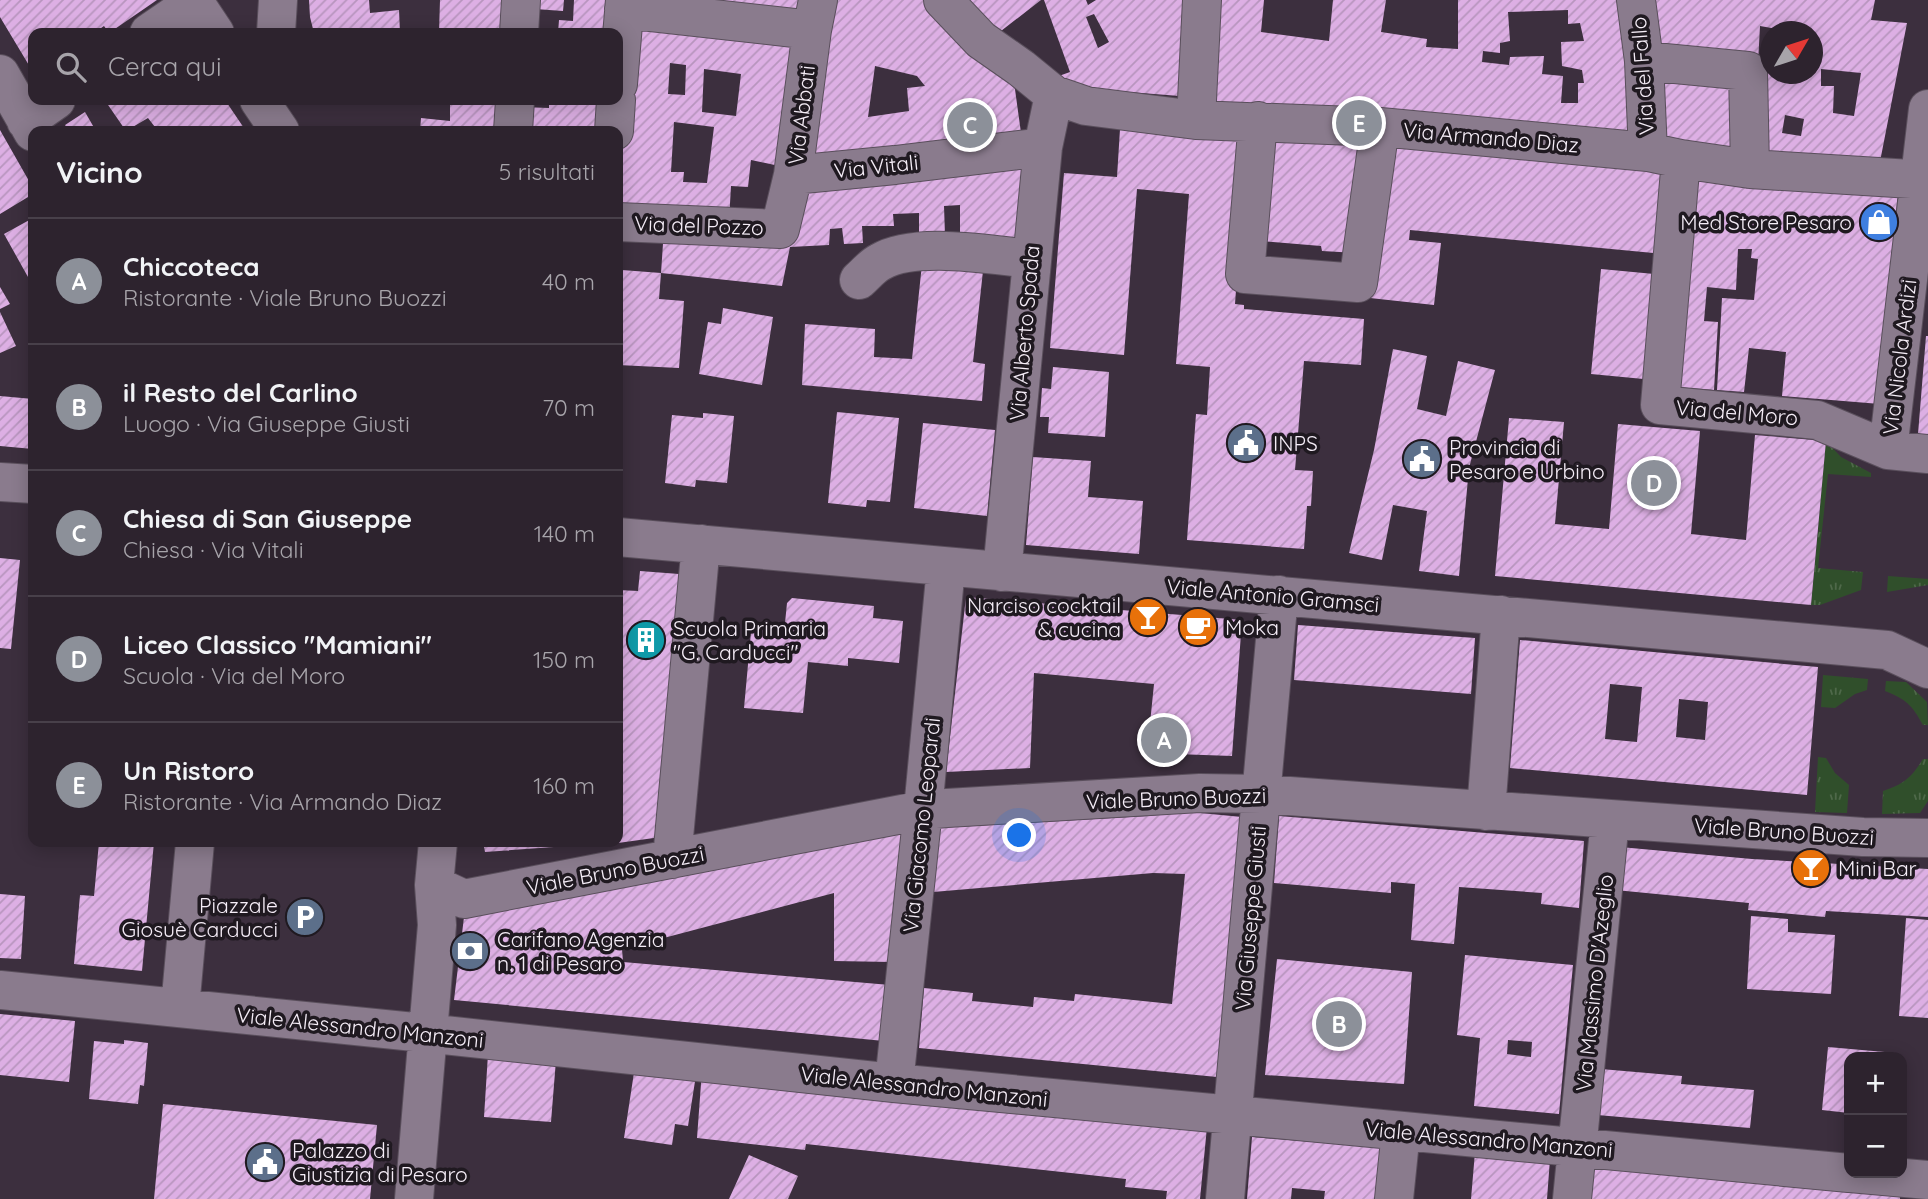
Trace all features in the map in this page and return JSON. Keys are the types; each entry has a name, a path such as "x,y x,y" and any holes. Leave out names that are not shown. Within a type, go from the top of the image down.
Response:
{"street":[{"path":"276,28 278,0"},
{"path":"519,28 522,0"},
{"path":"943,0 981,40 1054,95"},
{"path":"1196,120 1202,0"},
{"name":"Via del Fallo","path":"1636,0 1644,61 1664,156"},
{"path":"156,28 194,1 212,28"},
{"path":"623,28 625,4 815,15"},
{"name":"Via Abbati","path":"780,229 793,174 815,15"},
{"path":"1644,61 1748,71 1750,169"},
{"path":"0,75 38,118"},
{"name":"Via Armando Diaz","path":"1054,95 1086,106 1196,120 1380,127 1664,156 1750,169 1924,180"},
{"name":"Via Alberto Spada","path":"1002,572 1043,147 1054,95"},
{"path":"513,126 515,105"},
{"path":"614,126 616,105"},
{"name":"Via Nicola Ardizi","path":"1888,450 1924,180 1928,109"},
{"path":"1258,121 1245,274 1358,283 1380,127"},
{"name":"Via Vitali","path":"793,174 1043,147"},
{"name":"Via del Moro","path":"1664,156 1660,405 1817,420 1888,450 1928,454"},
{"name":"Via del Pozzo","path":"623,222 780,229"},
{"path":"859,280 880,262 903,253 946,251 1031,259"},
{"path":"0,481 28,484"},
{"name":"Viale Antonio Gramsci","path":"623,537 1887,650 1928,669"},
{"path":"672,859 701,544"},
{"name":"Via Giacomo Leopardi","path":"894,1083 946,566"},
{"name":"Via Giuseppe Giusti","path":"1225,1199 1279,595"},
{"path":"1486,811 1502,615"},
{"name":"Viale Antonio Gramsci","path":"1887,650 1928,638"},
{"name":"Viale Bruno Buozzi","path":"434,885 464,899 923,810 1200,793 1261,794 1863,837 1928,838"},
{"name":"Via Massimo D'Azeglio","path":"1572,1199 1610,820"},
{"path":"180,1008 195,847"},
{"path":"414,1199 438,925 434,885 438,847"},
{"name":"Viale Alessandro Manzoni","path":"0,990 894,1083 1844,1173"},
{"path":"1394,1199 1401,1131"},
{"name":"Viale Alessandro Manzoni","path":"1905,1178 1928,1180"}],"green space":[{"path":"1826,441 1841,457 1871,473 1871,477 1828,474 1818,568 1863,572 1861,590 1820,605 1811,605 1820,531"},
{"path":"1888,576 1928,579 1928,585 1887,592"},
{"path":"1823,675 1868,679 1867,690 1855,694 1835,708 1821,707"},
{"path":"1886,681 1906,682 1927,702 1928,725 1923,725 1903,700 1885,691"},
{"path":"1818,757 1826,758 1835,773 1849,785 1847,813 1815,812"},
{"path":"1923,759 1928,759 1928,801 1920,813 1882,814 1883,791 1906,780"}],"building":[{"path":"0,0 157,0 116,28 28,28 28,64 0,17"},
{"path":"309,0 369,0 370,13 399,10 400,28 313,28"},
{"path":"440,0 514,0 511,28 439,28"},
{"path":"535,0 564,0 563,11 535,9"},
{"path":"574,0 617,0 614,28 558,28 559,20 573,21"},
{"path":"719,0 811,0 806,24 717,12"},
{"path":"825,0 931,0 1013,75 1022,140 803,163","holes":["875,66 917,76 925,86 907,88 909,111 868,117"]},
{"path":"954,0 1041,0 992,38"},
{"path":"1044,0 1086,0 1088,5 1096,0 1193,0 1192,97 1078,88 1056,77 1070,72","holes":["1094,14 1109,42 1098,48 1086,17"]},
{"path":"1207,0 1264,0 1261,32 1329,41 1333,0 1386,0 1381,32 1427,39 1426,47 1458,49 1458,0 1629,0 1641,134 1200,101","holes":["1568,10 1568,24 1580,23 1584,41 1561,42 1562,66 1582,70 1584,83 1578,83 1578,103 1561,103 1563,76 1542,74 1544,56 1510,57 1509,65 1482,62 1483,51 1500,53 1500,43 1510,41 1508,12"]},
{"path":"1645,0 1875,0 1871,20 1907,23 1878,172 1754,162 1753,67 1760,67 1760,84 1834,86 1833,113 1854,116 1861,73 1823,69 1823,21 1760,21 1758,64 1652,59","holes":["1785,115 1804,119 1801,136 1782,133"]},
{"path":"631,13 803,32 784,167 751,160 748,187 731,186 729,221 623,212 621,126","holes":["670,63 686,65 685,95 668,94","704,69 741,74 736,116 702,112","674,122 714,127 707,183 683,182 684,172 671,172"]},
{"path":"1652,70 1744,78 1746,160 1676,150 1658,128"},
{"path":"108,105 228,105 243,126 154,126 148,118 134,126 123,126"},
{"path":"450,105 508,105 506,126 420,126 421,118 450,121"},
{"path":"549,105 609,105 606,126 521,126 522,107 549,108"},
{"path":"85,112 93,126 66,126"},
{"path":"1120,129 1247,139 1235,304 1244,305 1244,309 1364,319 1361,365 1304,361 1295,470 1313,471 1304,549 1187,540 1196,414 1207,415 1210,367 1176,364 1189,194 1137,189 1124,355 1050,348 1064,173 1117,177"},
{"path":"0,130 28,179 28,197 0,214"},
{"path":"1268,131 1371,139 1357,253 1322,251 1321,246 1261,241"},
{"path":"1386,143 1672,170 1664,254 1410,230 1409,240 1441,243 1434,305 1370,298"},
{"path":"1031,157 1024,241 960,235 960,205 944,206 945,235 919,236 919,213 893,214 894,226 862,226 863,243 844,244 842,228 830,229 829,245 790,247 782,286 661,273 664,229 791,239 803,183"},
{"path":"1692,168 1898,191 1880,404 1782,396 1786,352 1749,348 1744,392 1717,390 1722,298 1754,300 1758,259 1751,258 1752,249 1738,249 1736,290 1707,287 1704,321 1718,322 1714,390 1676,387"},
{"path":"28,221 28,277 4,234"},
{"path":"922,264 983,271 973,362 985,364 982,401 802,385 805,324 875,329 874,357 912,359"},
{"path":"1601,269 1665,275 1654,380 1591,374"},
{"path":"623,270 661,273 659,299 684,301 679,368 623,365"},
{"path":"0,287 10,304 0,309"},
{"path":"723,308 773,317 762,385 699,374 708,322 721,324"},
{"path":"0,312 16,346 0,353"},
{"path":"1928,336 1928,435 1918,434"},
{"name":"Provincia di Pesaro e Urbino","path":"1393,349 1427,356 1417,409 1446,416 1458,361 1495,370 1469,468 1459,576 1419,571 1427,511 1393,505 1382,560 1349,553 1374,450"},
{"path":"1053,367 1109,372 1105,437 1048,433 1049,417 1040,417 1042,388 1051,389"},
{"path":"0,396 28,399 28,449 0,446"},
{"path":"837,412 899,418 890,502 867,500 866,507 828,503"},
{"path":"703,413 734,416 727,483 696,480 695,487 665,483 672,415 703,418"},
{"path":"1509,418 1564,422 1555,524 1609,529 1618,424 1700,431 1691,534 1746,540 1755,435 1826,441 1811,605 1495,576"},
{"path":"923,423 995,430 987,516 914,508"},
{"path":"1033,457 1091,461 1088,497 1143,501 1139,554 1026,545"},
{"path":"0,558 20,560 11,649 0,648"},
{"path":"640,571 679,574 661,837 623,842 623,590 638,591"},
{"path":"966,597 1242,620 1232,756 1147,753 1154,684 1034,673 1030,768 946,772"},
{"path":"792,598 874,606 873,618 903,621 899,663 848,658 848,666 808,662 803,713 744,708 751,632 757,627 777,630 785,623 787,603"},
{"path":"1298,625 1475,638 1471,694 1294,680"},
{"path":"1520,640 1818,667 1807,795 1510,768","holes":["1610,684 1642,687 1637,742 1605,739","1679,699 1708,702 1705,740 1676,737"]},
{"path":"1190,812 1242,817 1217,1077 919,1048 924,988 973,993 972,1001 1033,1007 1034,997 1074,1001 1075,994 1172,1004 1185,874 1153,873 933,892 937,828"},
{"path":"1279,816 1584,841 1579,908 1541,904 1542,893 1459,887 1454,944 1411,940 1415,884 1391,882 1391,893 1274,883"},
{"path":"884,827 906,836 891,962 834,961 834,893 622,949 623,962 890,985 884,1041 454,1000 464,917"},
{"path":"1609,846 1752,859 1928,869 1928,917 1826,911 1825,917 1748,910 1749,903 1605,889"},
{"path":"99,847 154,847 142,971 74,964 80,895 94,896"},
{"path":"484,847 554,847 485,852"},
{"path":"0,894 25,896 21,959 0,958"},
{"path":"1751,916 1788,919 1788,932 1835,935 1831,994 1747,989"},
{"path":"1906,918 1928,920 1928,1018 1899,1016"},
{"path":"1465,955 1573,965 1559,1114 1474,1106 1480,1038 1457,1035","holes":["1508,1040 1532,1042 1531,1057 1507,1054"]},
{"path":"1277,959 1412,972 1404,1084 1265,1075"},
{"path":"0,1014 75,1021 69,1082 0,1075"},
{"path":"124,1040 148,1043 144,1086 140,1085 138,1104 89,1099 94,1041 124,1044"},
{"path":"1828,1047 1885,1052 1844,1052 1844,1112 1822,1110"},
{"path":"488,1054 556,1060 551,1122 484,1117"},
{"path":"635,1066 696,1075 688,1126 675,1124 672,1145 624,1138"},
{"path":"1601,1069 1682,1076 1681,1084 1754,1090 1750,1128 1597,1115"},
{"path":"702,1070 1207,1127 1200,1199 1166,1199 1167,1191 1125,1187 1126,1179 806,1144 805,1150 697,1138"},
{"name":"Palazzo di Giustizia di Pesaro","path":"163,1104 377,1125 370,1199 154,1199"},
{"path":"1252,1137 1387,1148 1383,1199 1324,1199 1325,1191 1292,1188 1291,1199 1247,1199"},
{"path":"1475,1152 1550,1159 1547,1199 1471,1199"},
{"path":"749,1155 798,1176 788,1199 729,1199"},
{"path":"1590,1166 1900,1197 1900,1199 1587,1199"}],"place":[{"name":"Un Ristoro","path":"1359,123"},
{"name":"Chiesa di San Giuseppe","path":"970,125"},
{"name":"Med Store Pesaro","path":"1879,222"},
{"name":"INPS","path":"1246,443"},
{"name":"Provincia di Pesaro e Urbino","path":"1422,459"},
{"name":"Liceo Classico \"Mamiani\"","path":"1654,483"},
{"name":"Narciso cocktail & cucina","path":"1148,617"},
{"name":"Moka","path":"1198,627"},
{"name":"Scuola Primaria \"G. Carducci\"","path":"646,640"},
{"name":"Chiccoteca","path":"1164,740"},
{"name":"Mini Bar","path":"1811,868"},
{"name":"Piazzale Giosuè Carducci","path":"305,917"},
{"name":"Carifano Agenzia n. 1 di Pesaro","path":"470,951"},
{"name":"il Resto del Carlino","path":"1339,1024"},
{"name":"Palazzo di Giustizia di Pesaro","path":"265,1162"}]}
